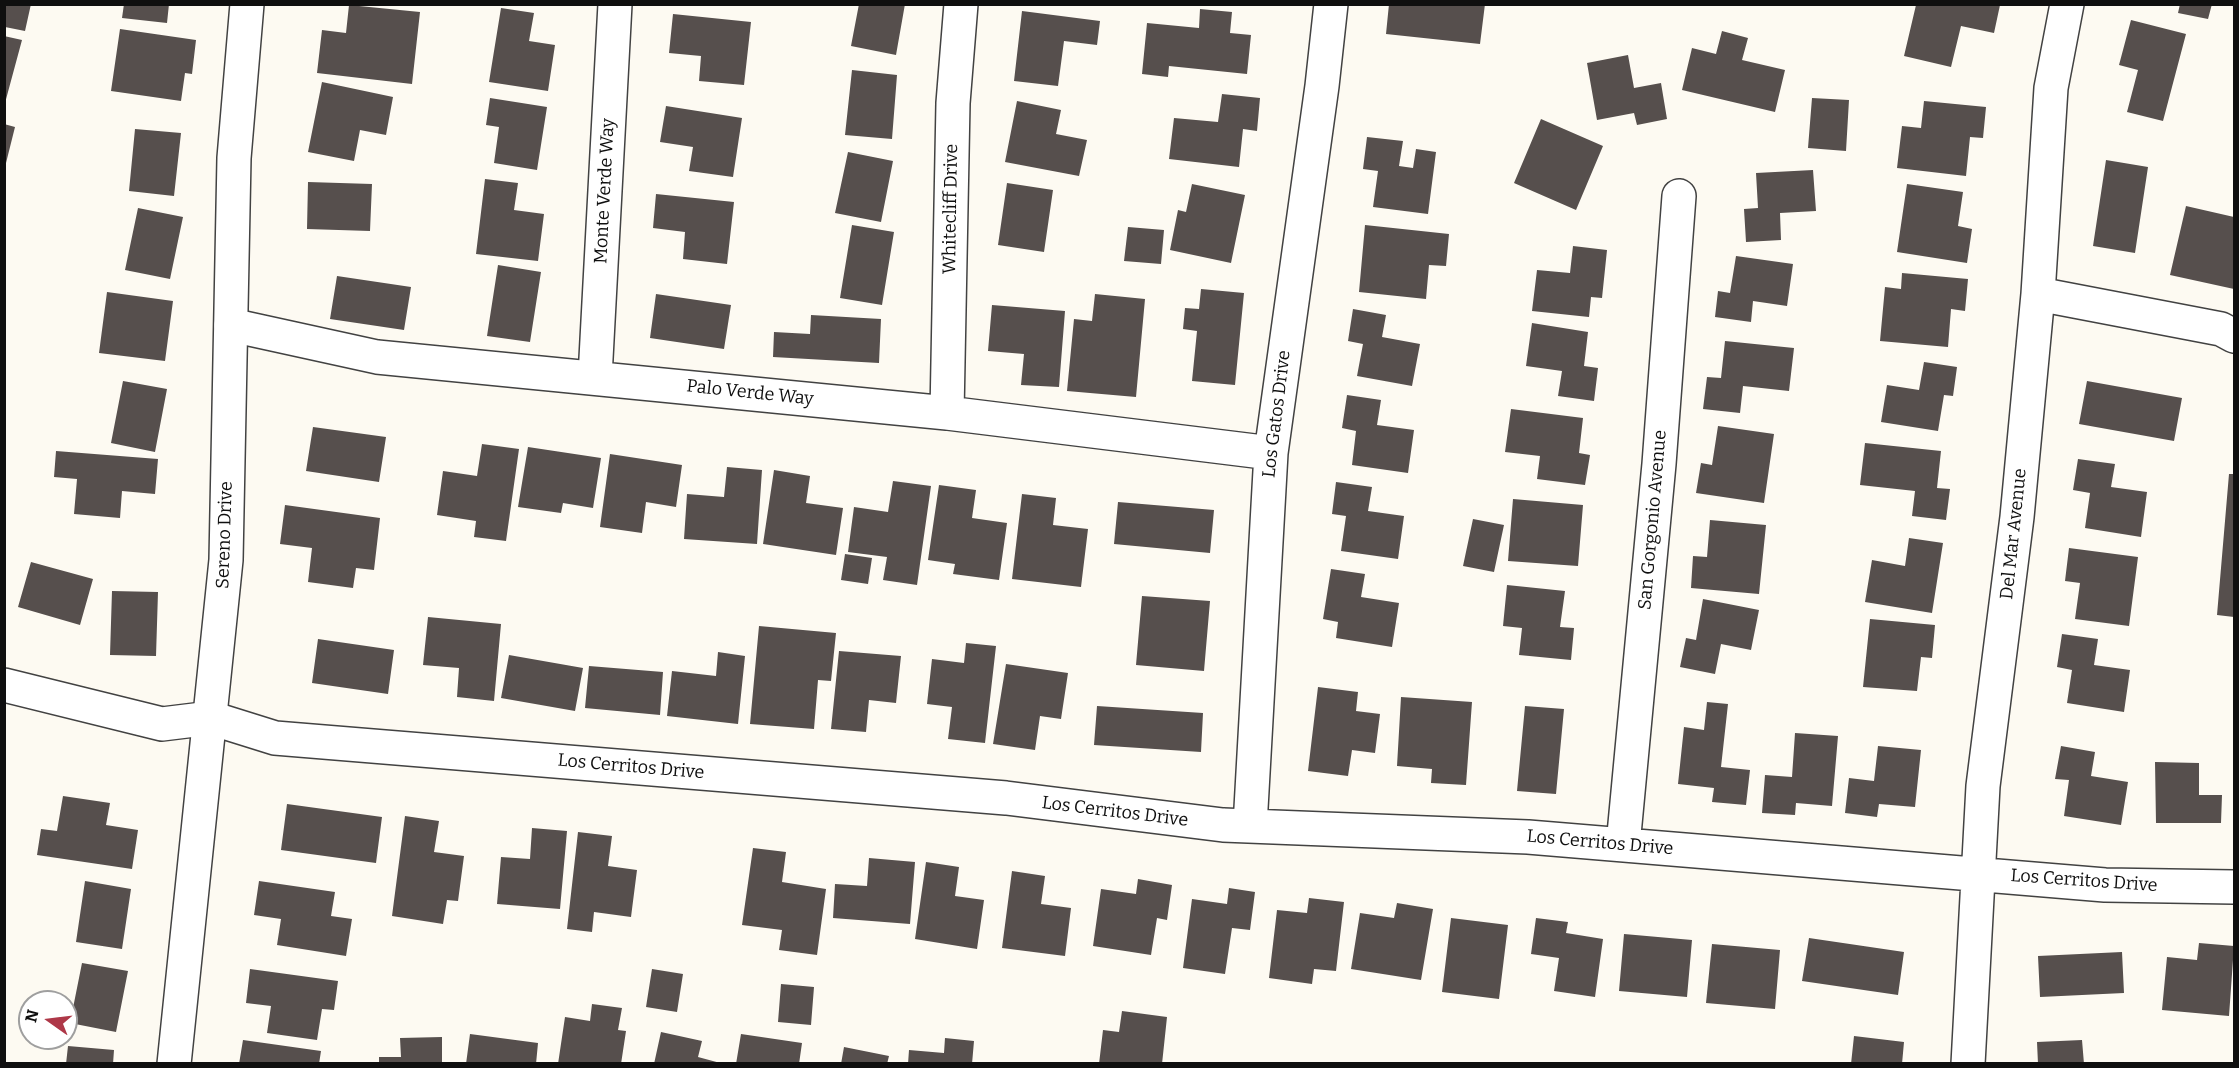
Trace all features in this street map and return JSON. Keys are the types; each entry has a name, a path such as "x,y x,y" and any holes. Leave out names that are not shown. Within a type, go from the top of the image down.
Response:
{"street":[{"name":"Sereno Drive","path":"174,1064 226,560 234,158 247,4"},
{"name":"Monte Verde Way","path":"595,377 615,4"},
{"name":"Whitecliff Drive","path":"947,414 953,103 961,4"},
{"name":"Los Gatos Drive","path":"1250,826 1270,453 1322,86 1331,4"},
{"name":"Del Mar Avenue","path":"1968,1064 1983,786 2017,517 2038,294 2051,88 2067,4"},
{"name":"San Gorgonio Avenue","path":"1623,845 1659,464 1679,196"},
{"path":"2038,294 2221,329 2235,336"},
{"name":"Palo Verde Way","path":"231,325 377,357 947,414 1270,453"},
{"name":"Los Cerritos Drive","path":"4,685 162,724 211,718 275,738 1006,798 1223,825 1528,837 2105,885 2235,887"}],"building":[{"path":"5,4 31,4 25,31 5,27"},
{"path":"124,4 169,4 167,23 122,18"},
{"path":"859,4 905,4 896,55 851,46"},
{"path":"1389,4 1485,4 1480,44 1386,34"},
{"path":"2180,4 2212,4 2208,19 2178,13"},
{"path":"349,5 420,12 412,84 317,73 322,30 346,33"},
{"path":"1916,5 2000,5 1994,33 1961,26 1951,67 1904,56"},
{"path":"501,8 534,13 529,41 555,45 548,91 489,82"},
{"path":"1200,9 1232,12 1230,33 1251,35 1247,74 1169,66 1168,77 1142,74 1147,23 1199,28"},
{"path":"1022,11 1100,21 1097,45 1064,41 1058,86 1014,81"},
{"path":"673,14 751,22 744,85 699,81 701,56 669,53"},
{"path":"2131,20 2186,34 2163,121 2127,112 2138,70 2119,65"},
{"path":"120,29 196,40 192,74 185,73 181,101 111,91"},
{"path":"1722,31 1748,38 1742,60 1785,70 1775,112 1682,90 1692,48 1716,54"},
{"path":"4,36 22,40 5,103 4,103"},
{"path":"1628,55 1634,88 1661,83 1667,119 1637,125 1634,113 1597,120 1587,63"},
{"path":"852,70 897,75 892,139 845,135"},
{"path":"322,82 393,97 386,135 360,130 354,161 308,152"},
{"path":"1222,94 1260,98 1257,131 1243,129 1239,167 1169,159 1174,118 1218,122"},
{"path":"490,98 547,107 537,170 494,163 499,127 486,125"},
{"path":"1812,98 1849,100 1846,151 1808,148"},
{"path":"1017,101 1061,110 1056,134 1087,140 1079,176 1005,162"},
{"path":"1924,101 1986,107 1983,138 1970,137 1966,176 1897,168 1902,126 1921,128"},
{"path":"666,106 742,118 733,177 689,171 693,147 660,142"},
{"path":"1541,119 1603,146 1576,210 1514,183"},
{"path":"4,124 15,127 5,167 4,167"},
{"path":"135,129 181,133 174,196 129,191"},
{"path":"1367,137 1403,141 1399,166 1413,168 1416,149 1436,152 1428,214 1373,207 1378,171 1363,169"},
{"path":"848,152 893,161 881,222 835,213"},
{"path":"2106,160 2148,167 2135,253 2093,246"},
{"path":"1813,170 1816,211 1780,213 1781,240 1746,242 1744,209 1758,208 1756,173"},
{"path":"485,179 518,183 514,210 544,214 538,261 476,254"},
{"path":"308,182 372,184 370,231 307,229"},
{"path":"1007,183 1053,190 1044,252 998,245"},
{"path":"1192,184 1245,195 1231,263 1170,250 1178,210 1186,212"},
{"path":"1907,184 1963,192 1958,226 1972,229 1967,263 1897,252"},
{"path":"656,194 734,202 727,264 683,259 685,232 653,228"},
{"path":"2186,206 2234,217 2234,289 2170,275"},
{"path":"138,208 183,217 170,279 125,270"},
{"path":"852,225 894,232 882,305 840,298"},
{"path":"1365,225 1449,234 1446,266 1429,265 1426,299 1359,292"},
{"path":"1128,227 1164,230 1161,264 1124,261"},
{"path":"1573,246 1607,250 1602,298 1591,297 1589,317 1532,311 1537,270 1570,273"},
{"path":"1736,256 1793,264 1787,306 1753,301 1751,322 1715,317 1718,291 1730,293"},
{"path":"498,265 541,272 530,342 487,336"},
{"path":"1902,273 1968,279 1965,311 1951,309 1948,347 1880,341 1885,287 1901,289"},
{"path":"337,276 411,287 404,330 330,319"},
{"path":"1201,289 1244,293 1235,385 1192,381 1197,331 1183,329 1185,308 1199,309"},
{"path":"107,292 173,301 165,361 99,353"},
{"path":"656,294 731,305 724,349 650,338"},
{"path":"1095,294 1145,299 1136,397 1067,391 1074,319 1092,321"},
{"path":"992,305 1065,311 1059,387 1021,385 1024,354 988,351"},
{"path":"1353,309 1386,315 1382,337 1420,344 1412,386 1357,376 1363,344 1348,341"},
{"path":"811,315 881,319 879,363 773,357 774,332 810,334"},
{"path":"1532,323 1588,332 1584,366 1598,368 1594,401 1558,396 1562,371 1526,366"},
{"path":"1725,341 1794,348 1789,391 1743,386 1740,413 1703,409 1707,377 1721,378"},
{"path":"1924,362 1957,367 1953,396 1944,395 1938,431 1881,422 1887,385 1919,390"},
{"path":"123,381 167,389 155,452 111,443"},
{"path":"2087,381 2182,398 2174,441 2079,424"},
{"path":"1347,395 1381,400 1377,425 1414,430 1408,473 1352,465 1356,431 1342,428"},
{"path":"1511,409 1583,418 1579,453 1590,455 1585,485 1537,479 1540,456 1505,452"},
{"path":"1718,426 1774,434 1764,503 1696,493 1701,463 1712,465"},
{"path":"313,427 386,437 379,482 306,471"},
{"path":"1865,443 1941,451 1937,488 1950,489 1946,520 1912,516 1915,491 1860,485"},
{"path":"482,444 519,449 506,541 474,537 476,521 437,515 443,471 477,476"},
{"path":"528,447 601,458 593,508 563,503 561,513 518,507"},
{"path":"56,451 158,459 155,494 122,491 120,518 74,514 77,479 54,477"},
{"path":"610,454 682,465 676,507 646,502 642,533 600,527"},
{"path":"2078,459 2115,464 2111,487 2147,492 2141,537 2085,528 2090,493 2073,490"},
{"path":"727,467 762,470 757,544 684,539 687,494 724,497"},
{"path":"774,470 810,476 806,503 843,508 836,555 763,544"},
{"path":"2229,474 2234,474 2234,617 2217,615"},
{"path":"893,481 931,486 917,585 883,580 887,557 848,552 854,507 888,512"},
{"path":"1336,482 1372,487 1368,511 1404,516 1398,559 1341,551 1346,516 1332,514"},
{"path":"939,485 976,490 972,518 1007,523 999,580 953,574 955,564 928,560"},
{"path":"1022,494 1056,498 1053,525 1088,529 1081,587 1012,579"},
{"path":"1513,499 1583,505 1578,566 1508,561"},
{"path":"1118,502 1214,510 1210,553 1114,544"},
{"path":"285,505 380,518 374,570 356,568 353,588 308,582 312,548 280,544"},
{"path":"1473,519 1504,525 1494,572 1463,566"},
{"path":"1710,520 1766,525 1759,594 1691,588 1693,556 1707,557"},
{"path":"1909,538 1943,543 1932,613 1865,602 1872,560 1905,566"},
{"path":"2069,548 2138,557 2129,626 2075,619 2080,583 2065,581"},
{"path":"845,554 872,558 868,584 841,580"},
{"path":"31,562 93,579 80,625 18,607"},
{"path":"1331,569 1365,574 1361,597 1399,603 1392,647 1336,638 1338,622 1323,619"},
{"path":"1507,585 1565,591 1560,627 1574,628 1571,660 1519,655 1522,628 1503,626"},
{"path":"112,591 158,592 156,656 110,655"},
{"path":"1142,596 1210,601 1204,671 1136,665"},
{"path":"1703,599 1759,610 1751,650 1721,644 1715,674 1680,667 1686,638 1696,640"},
{"path":"428,617 501,624 494,701 457,697 459,668 423,665"},
{"path":"1870,619 1935,625 1932,658 1921,657 1917,691 1863,687"},
{"path":"759,626 836,633 831,681 818,680 814,729 750,724"},
{"path":"2062,634 2098,639 2094,665 2130,670 2124,712 2067,703 2072,670 2057,667"},
{"path":"318,639 394,650 388,694 312,683"},
{"path":"966,643 996,646 985,743 948,739 952,707 927,704 932,659 964,663"},
{"path":"839,651 901,656 896,703 869,700 866,732 831,729"},
{"path":"718,652 745,656 738,724 667,716 672,671 716,676"},
{"path":"509,655 583,668 575,711 501,698"},
{"path":"1006,664 1068,673 1061,719 1040,716 1035,750 993,744"},
{"path":"589,666 663,672 660,715 585,708"},
{"path":"1318,687 1358,692 1356,711 1380,714 1375,753 1352,750 1348,776 1308,771"},
{"path":"1401,697 1472,702 1466,785 1431,783 1432,769 1397,766"},
{"path":"1707,702 1728,704 1721,767 1750,770 1746,805 1712,802 1714,788 1678,784 1684,727 1704,730"},
{"path":"1097,706 1203,713 1201,752 1094,745"},
{"path":"1525,706 1564,709 1556,794 1517,791"},
{"path":"1795,733 1838,736 1832,806 1796,803 1795,815 1762,813 1765,775 1792,777"},
{"path":"1878,746 1921,750 1915,807 1879,804 1877,817 1845,813 1849,778 1874,781"},
{"path":"2061,746 2095,752 2091,776 2128,782 2121,825 2064,816 2069,780 2055,779"},
{"path":"2155,762 2199,763 2199,795 2222,795 2221,823 2156,823"},
{"path":"63,796 110,803 106,825 138,830 132,869 37,855 41,829 57,831"},
{"path":"287,804 382,817 376,863 281,850"},
{"path":"405,816 439,821 434,852 464,856 458,901 447,900 443,924 392,916"},
{"path":"532,828 567,831 560,909 497,904 501,857 530,859"},
{"path":"578,832 612,836 608,866 637,870 631,917 594,912 592,932 567,929"},
{"path":"753,848 786,852 782,882 826,889 817,955 779,950 782,930 742,925"},
{"path":"869,858 915,862 910,924 833,918 835,884 867,886"},
{"path":"926,862 959,867 955,896 984,900 977,949 915,939"},
{"path":"1012,871 1045,876 1041,904 1071,908 1065,956 1002,948"},
{"path":"1138,879 1172,885 1167,920 1157,918 1151,955 1093,946 1101,889 1136,894"},
{"path":"85,881 131,889 122,949 76,942"},
{"path":"259,881 335,892 331,916 352,919 346,956 277,945 281,919 254,915"},
{"path":"1229,888 1255,892 1250,930 1232,928 1225,974 1183,968 1192,899 1227,904"},
{"path":"1309,898 1344,902 1336,971 1314,969 1312,984 1269,978 1277,910 1307,913"},
{"path":"1397,903 1433,909 1421,980 1351,969 1360,913 1394,918"},
{"path":"1451,918 1508,925 1499,999 1442,992"},
{"path":"1536,918 1568,922 1566,933 1603,939 1595,997 1554,991 1559,958 1531,954"},
{"path":"1624,934 1692,940 1687,997 1619,991"},
{"path":"1809,938 1904,952 1898,995 1802,981"},
{"path":"2199,943 2234,946 2229,1016 2162,1010 2167,957 2197,960"},
{"path":"1712,944 1780,950 1775,1009 1706,1003"},
{"path":"2122,952 2124,993 2040,997 2038,956"},
{"path":"82,963 128,971 116,1032 78,1025 77,990"},
{"path":"250,969 338,981 334,1010 322,1009 317,1040 267,1033 271,1006 246,1003"},
{"path":"652,969 683,974 677,1012 646,1007"},
{"path":"781,984 814,987 811,1025 778,1022"},
{"path":"592,1004 622,1008 618,1030 626,1031 621,1064 558,1064 565,1017 590,1021"},
{"path":"1122,1011 1167,1017 1162,1064 1099,1064 1103,1030 1119,1032"},
{"path":"661,1032 702,1041 698,1057 724,1064 654,1064"},
{"path":"470,1034 538,1043 536,1064 466,1064"},
{"path":"741,1034 802,1043 799,1064 736,1064"},
{"path":"1854,1036 1904,1042 1902,1064 1851,1064"},
{"path":"442,1037 442,1064 379,1064 379,1057 401,1057 400,1038"},
{"path":"945,1038 974,1041 972,1064 908,1064 909,1050 944,1053"},
{"path":"243,1040 321,1051 319,1064 239,1064"},
{"path":"2082,1040 2084,1064 2038,1064 2037,1042"},
{"path":"78,1047 114,1050 113,1064 66,1064 68,1050 78,1050"},
{"path":"844,1047 889,1056 887,1064 841,1064"}]}
